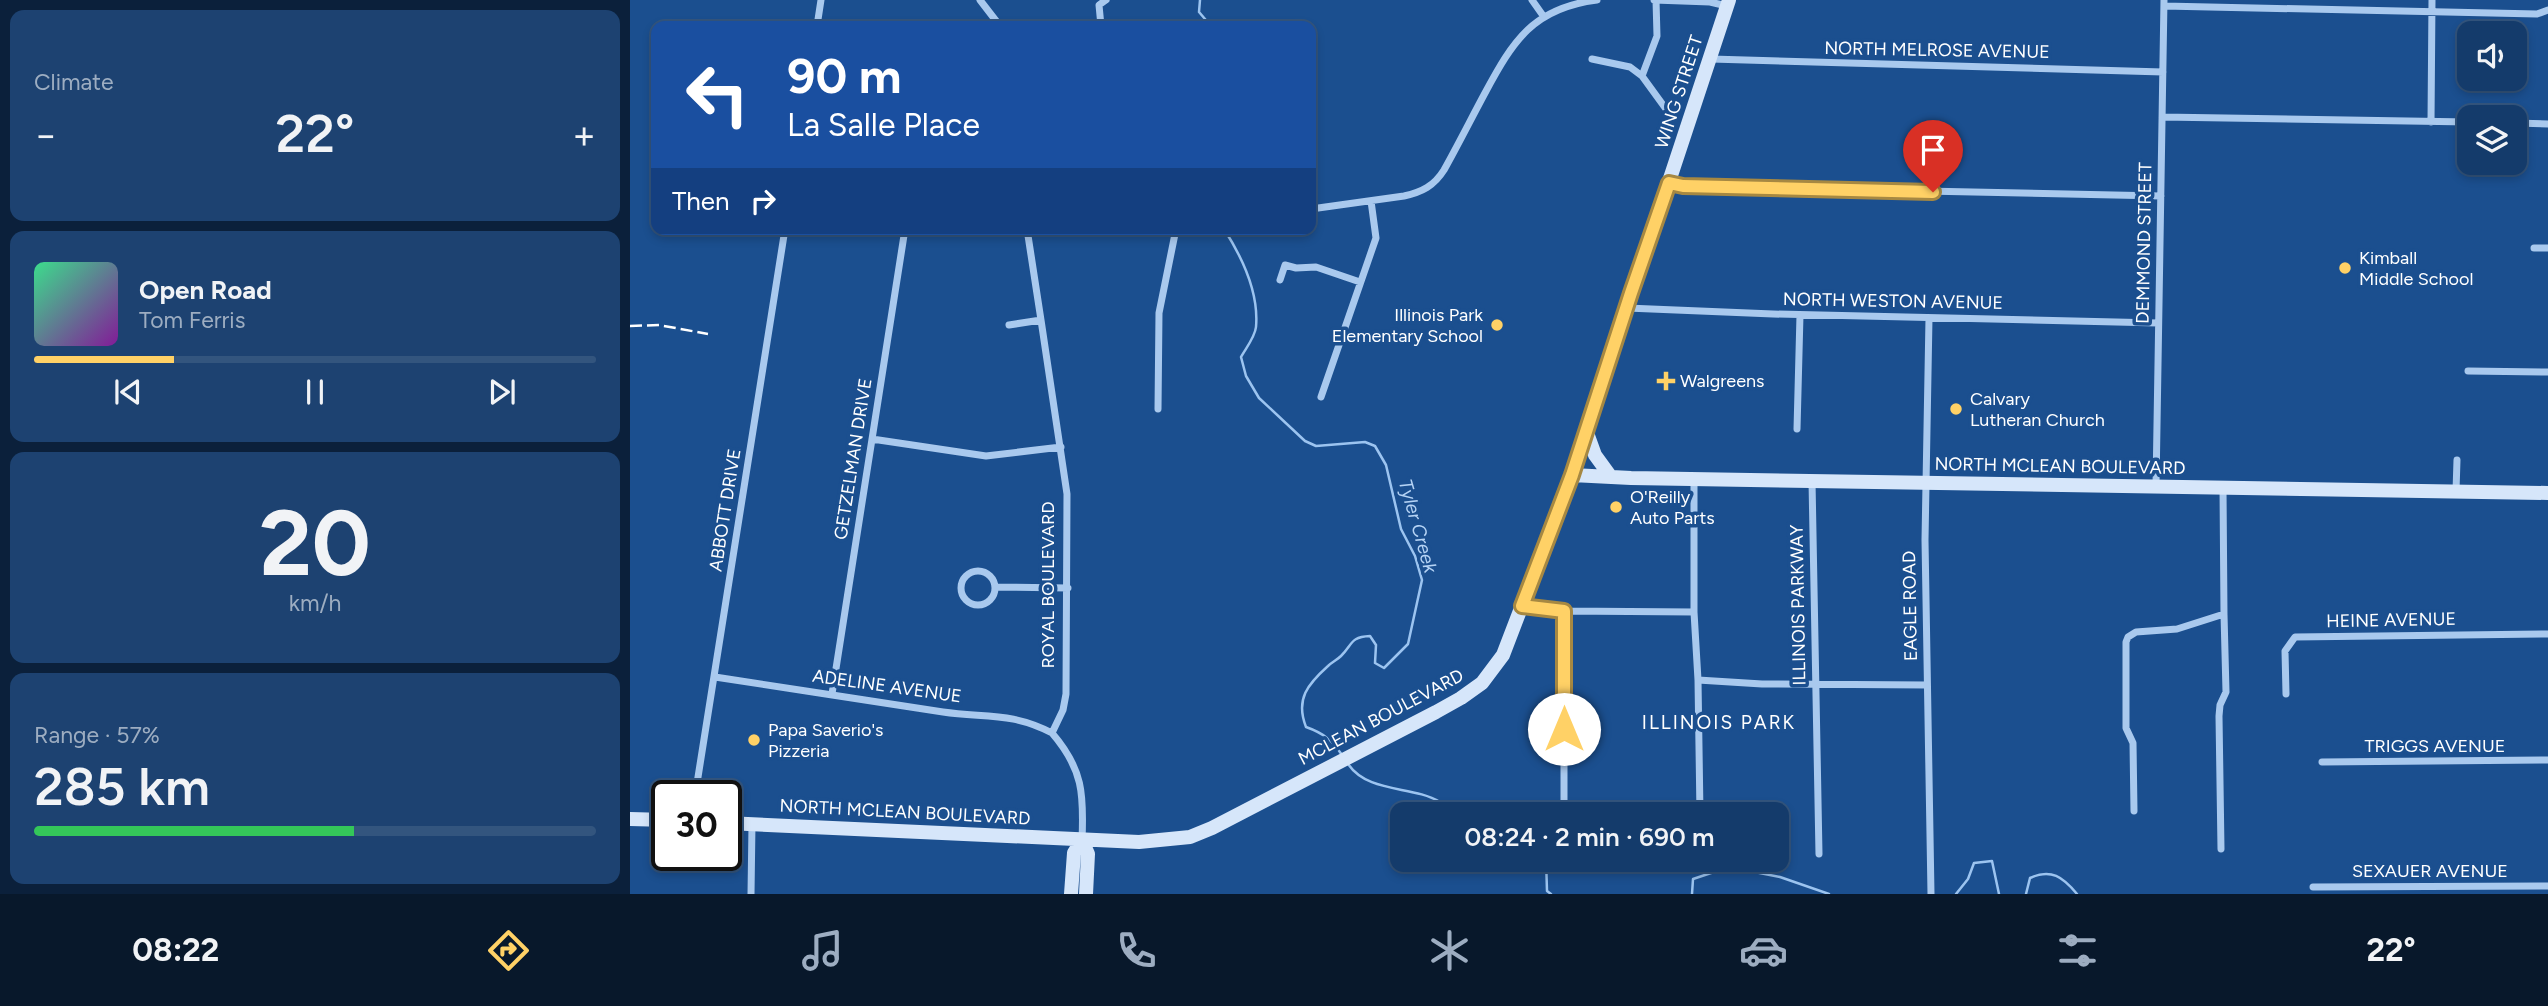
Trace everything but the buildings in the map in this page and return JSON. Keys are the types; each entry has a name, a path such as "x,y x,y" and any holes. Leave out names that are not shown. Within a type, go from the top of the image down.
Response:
{"main road":[{"name":"WING STREET","path":"1572,475 1728,3"},
{"path":"1586,430 1595,455 1611,477"},
{"name":"NORTH MCLEAN BOULEVARD","path":"1572,475 2548,492"},
{"name":"MCLEAN BOULEVARD","path":"1082,839 1139,842 1190,837 1453,703 1482,683 1503,655 1572,475"},
{"path":"630,819 651,820"},
{"name":"NORTH MCLEAN BOULEVARD","path":"742,824 1082,839"},
{"path":"1071,894 1074,853 1082,839"},
{"path":"1082,839 1088,854 1086,894"}],"street":[{"path":"818,21 821,0"},
{"path":"980,0 996,21"},
{"path":"1101,21 1099,5 1106,0"},
{"path":"1531,0 1544,17"},
{"path":"1316,208 1418,193 1439,178 1508,50 1521,34 1544,17 1584,1 1597,0"},
{"path":"1642,76 1657,36 1655,0 1728,3"},
{"path":"2431,122 2432,0"},
{"path":"2164,3 2432,13 2538,13 2548,10"},
{"name":"DEMMOND STREET","path":"2156,486 2164,3"},
{"name":"NORTH MELROSE AVENUE","path":"1711,58 2163,72"},
{"path":"1592,59 1630,67 1642,76 1667,109"},
{"path":"2162,117 2457,122"},
{"path":"2527,123 2548,124"},
{"path":"1669,183 1683,186 1864,191 2161,196"},
{"path":"1321,397 1376,238 1371,201"},
{"name":"ABBOTT DRIVE","path":"698,780 784,235"},
{"name":"GETZELMAN DRIVE","path":"832,694 904,235"},
{"name":"ROYAL BOULEVARD","path":"1028,235 1067,494 1066,694 1063,710 1052,733"},
{"path":"1158,409 1158,313 1175,235"},
{"path":"2533,248 2548,248"},
{"path":"1280,280 1285,265 1296,268 1316,267 1360,282"},
{"name":"NORTH WESTON AVENUE","path":"1626,308 2158,323"},
{"path":"1797,429 1800,315"},
{"name":"EAGLE ROAD","path":"1929,318 1927,685 1931,894"},
{"path":"1009,325 1041,320"},
{"path":"2468,370 2548,372"},
{"path":"872,439 986,456 1060,447"},
{"path":"2456,491 2457,460"},
{"path":"1693,479 1700,802"},
{"name":"ILLINOIS PARKWAY","path":"1812,481 1819,854"},
{"path":"2221,849 2219,716 2220,705 2226,692 2223,487"},
{"path":"981,572 989,576 995,587 990,598 980,604 964,597 961,585 966,575 981,572"},
{"path":"995,587 1068,588"},
{"path":"1522,606 1564,611 1694,612"},
{"path":"1564,611 1564,802"},
{"path":"2134,811 2133,743 2126,728 2124,667 2128,637 2142,631 2177,629 2224,614"},
{"name":"HEINE AVENUE","path":"2286,694 2285,652 2295,637 2548,634"},
{"name":"ADELINE AVENUE","path":"715,677 947,712 1010,717 1052,733"},
{"path":"1698,680 1762,684 1927,685"},
{"path":"1052,733 1079,775 1083,799 1082,839"},
{"name":"TRIGGS AVENUE","path":"2322,762 2548,760"},
{"path":"751,894 752,824"},
{"name":"SEXAUER AVENUE","path":"2313,887 2548,886"}],"waterway":[{"name":"Tyler Creek","path":"1200,0 1199,12 1207,21"},
{"name":"Tyler Creek","path":"1228,235 1243,263 1255,301 1255,331 1241,357 1246,376 1259,398 1305,441 1316,446 1365,442 1375,446 1386,465 1401,529 1415,556 1422,580 1408,644 1384,668 1375,663 1376,645 1370,636 1359,638 1321,673 1305,693 1302,708 1306,727 1327,738 1342,755"},
{"name":"Tyler Creek","path":"1348,764 1357,774 1379,785 1417,793 1440,802"},
{"name":"Tyler Creek","path":"1956,894 1968,879 1974,863 1992,861 1999,894"},
{"name":"Tyler Creek","path":"1692,894 1693,879 1729,867 1780,877 1829,894"},
{"name":"Tyler Creek","path":"1546,872 1547,891 1551,894"},
{"name":"Tyler Creek","path":"2026,894 2030,878 2044,874 2062,879 2077,894"}],"railway":[{"path":"630,326 659,325 708,334"}],"place":[{"name":"Kimball Middle School","path":"2345,268"},
{"name":"Illinois Park Elementary School","path":"1497,325"},
{"name":"Walgreens","path":"1666,381"},
{"name":"Calvary Lutheran Church","path":"1956,409"},
{"name":"O'Reilly Auto Parts","path":"1616,507"},
{"name":"Papa Saverio's Pizzeria","path":"754,740"}],"district":[{"name":"ILLINOIS PARK","path":"1719,722"}],"route":[{"path":"1564,729 1564,611 1522,606 1572,475 1669,183 1683,186 1933,192"}]}
